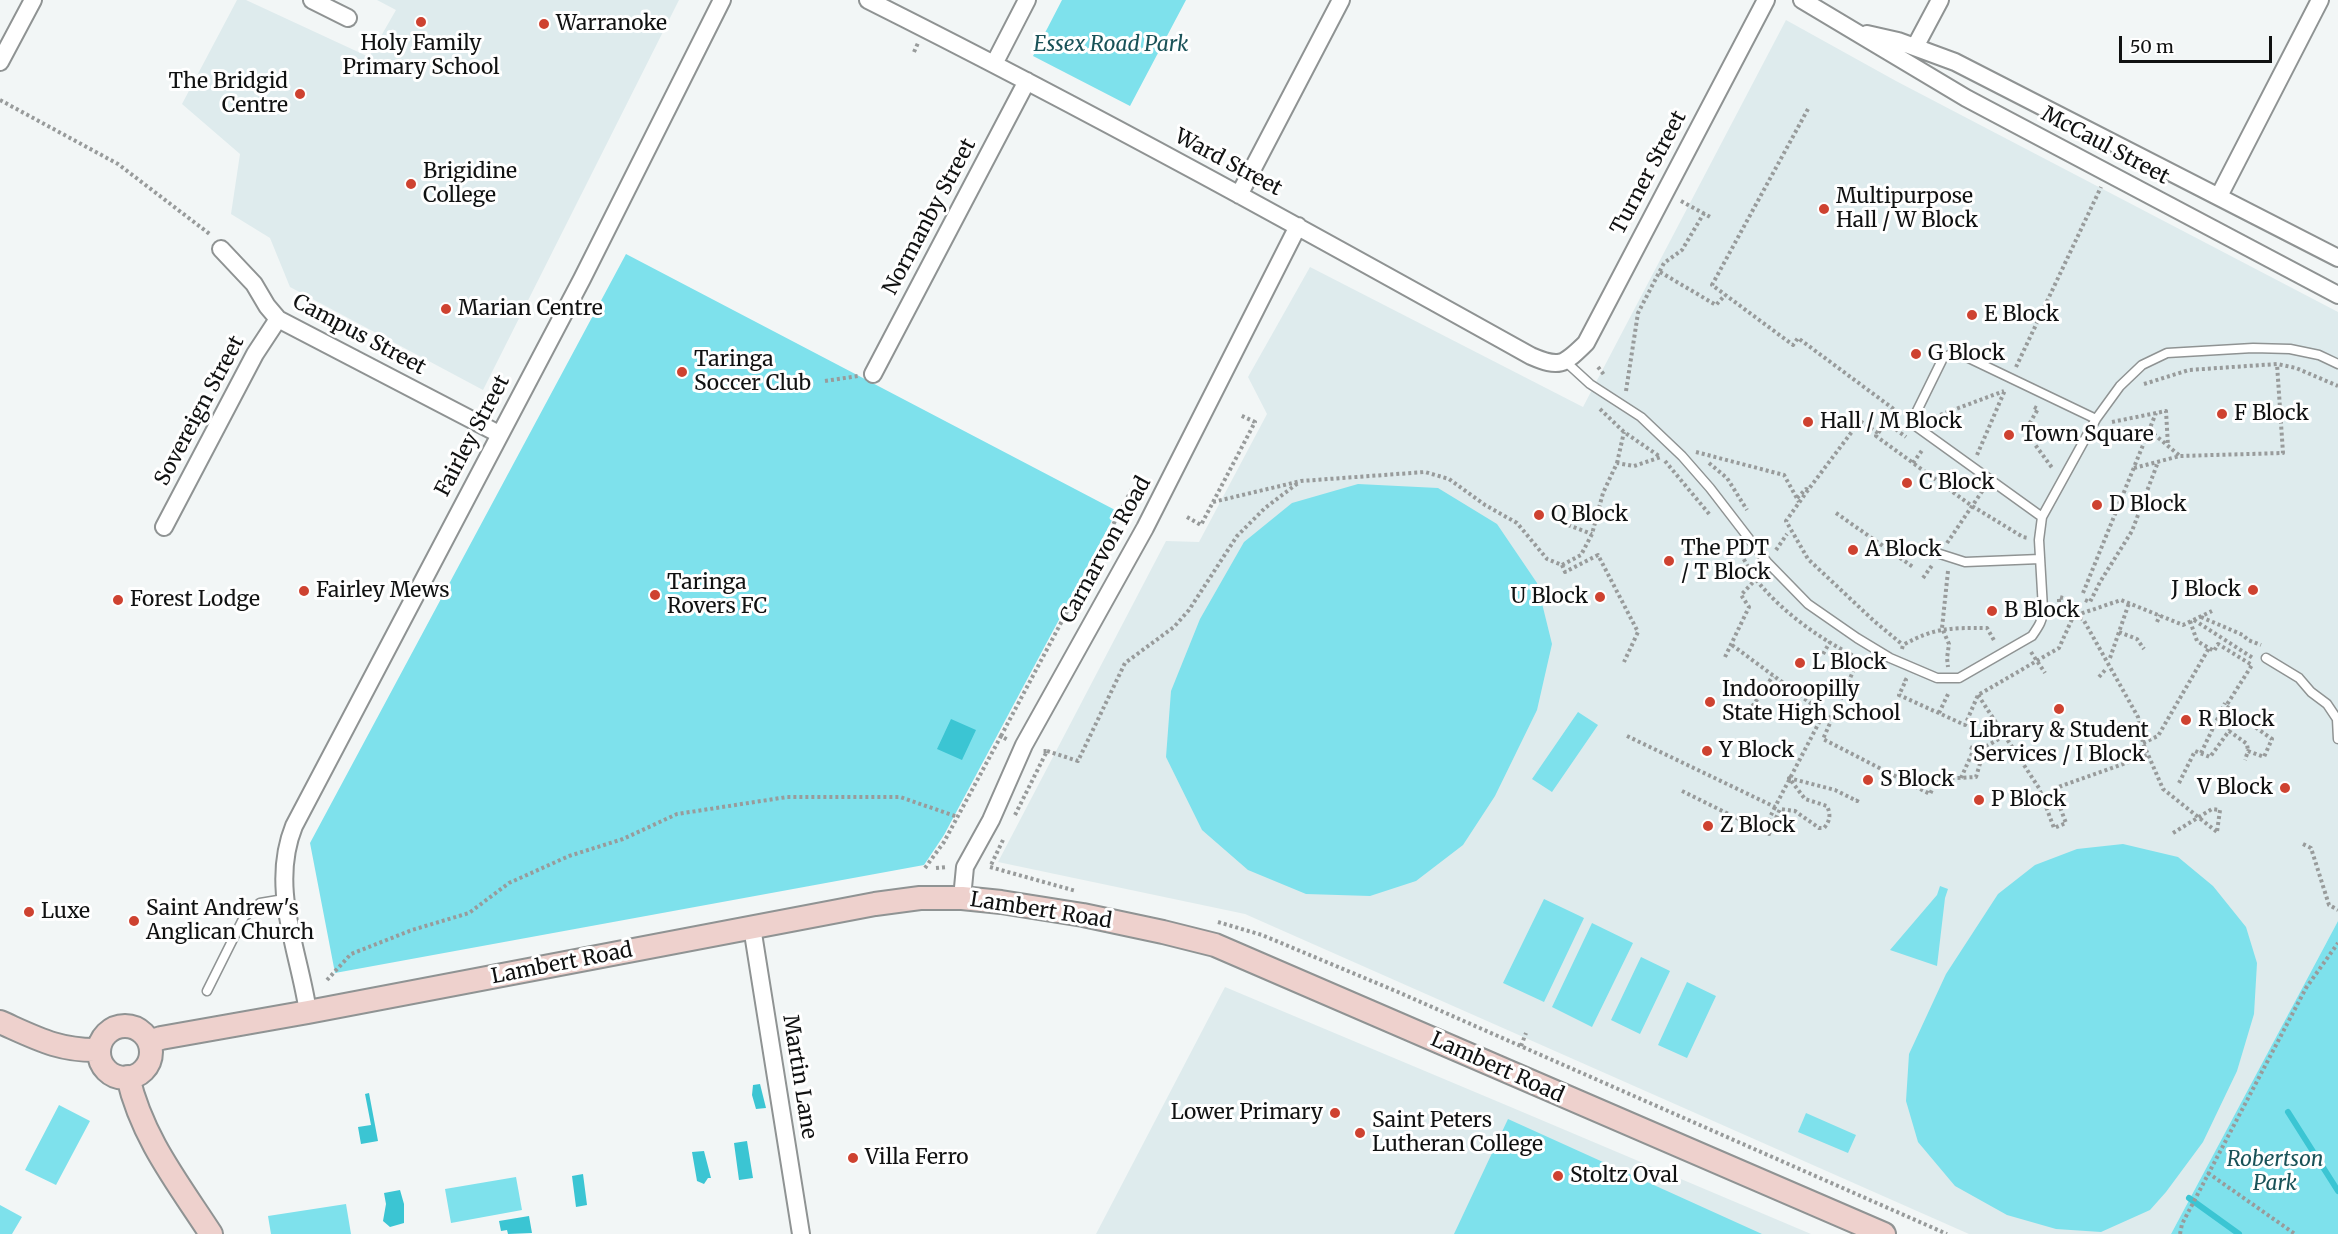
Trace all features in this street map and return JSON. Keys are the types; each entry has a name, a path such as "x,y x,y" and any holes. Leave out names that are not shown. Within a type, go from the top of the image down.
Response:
{"main road":[{"name":"Lambert Road","path":"149,1042 886,902 921,898 962,898 1075,914 1215,945 1847,1223 1884,1234"},
{"path":"0,1022 49,1044 76,1051 99,1050"},
{"path":"120,1026 137,1029 144,1034 149,1042 150,1057 147,1065 136,1075 128,1077 111,1074 100,1059 99,1050 105,1035 120,1026"},
{"path":"128,1077 150,1140 211,1234"}],"street":[{"path":"0,62 33,0"},
{"path":"312,0 348,18"},
{"name":"Fairley Street","path":"308,1012 284,899 284,866 287,845 294,826 591,261 722,0"},
{"name":"Ward Street","path":"868,0 994,63 1298,226 1531,356 1549,364 1566,362"},
{"path":"994,63 1027,0"},
{"path":"1239,195 1341,0"},
{"name":"Turner Street","path":"1566,362 1586,343 1766,0"},
{"name":"McCaul Street","path":"1802,0 1966,98 2338,295"},
{"path":"1915,47 1940,0"},
{"path":"2219,196 2320,0"},
{"name":"McCaul Street","path":"1855,31 1915,47 1956,62 2338,258"},
{"name":"Normanby Street","path":"868,375 1027,81"},
{"name":"Carnarvon Road","path":"962,898 966,867 991,820 1024,745 1145,528 1298,226"},
{"name":"Campus Street","path":"221,249 254,284 278,319 499,434"},
{"name":"Sovereign Street","path":"165,527 255,354 278,319"},
{"name":"Martin Lane","path":"752,927 801,1234"}],"lane":[{"path":"1566,362 1590,384 1641,417 1682,456 1710,488 1767,562 1808,604 1857,638 1896,661 1937,678 1959,678 2032,636 2043,620 2038,540 2042,517 2096,419 2120,386 2142,365 2167,353 2253,348 2290,349 2319,355 2338,364"},
{"path":"2042,517 1917,427 1914,417 1943,358 1956,352 2096,419"},
{"path":"1940,554 1965,562 2040,559"},
{"path":"2266,658 2299,678 2311,692 2327,704 2337,719 2338,739"},
{"path":"207,991 244,916 260,903 284,899"}],"path":[{"path":"0,100 118,165 212,235 221,249"},
{"path":"1808,109 1712,285 1792,345 1797,338 1896,411 1876,436 1972,506 2023,537"},
{"path":"2018,363 2102,183"},
{"path":"1677,199 1712,218"},
{"path":"1626,391 1638,313 1664,263 1682,250 1704,213"},
{"path":"1660,272 1716,305 1725,295"},
{"path":"2006,363 2026,373"},
{"path":"2134,468 2180,456 2283,453 2277,364"},
{"path":"2138,387 2189,370 2277,364 2296,368 2338,386"},
{"path":"825,381 868,375"},
{"path":"2006,389 2013,395"},
{"path":"1925,420 2006,389"},
{"path":"1974,460 2006,389"},
{"path":"2029,404 2038,408 2025,431 2058,475"},
{"path":"1598,406 1605,416 1624,432 1660,457 1712,517"},
{"path":"2116,415 2112,422 2166,411 2168,446"},
{"path":"2083,593 2156,412"},
{"path":"1186,517 1202,525 1255,423 1240,415"},
{"path":"1878,433 1860,421 1798,500 1786,521 1808,559 1903,645 1920,635 1942,628 1988,628 1998,648"},
{"path":"2149,430 2180,456"},
{"path":"1562,565 1581,555 1592,534 1603,493 1617,463 1624,432"},
{"path":"1913,463 1923,449"},
{"path":"1692,453 1695,451 1784,475 1798,500"},
{"path":"1617,463 1634,466 1660,457"},
{"path":"2085,600 2090,602 2132,531 2158,462"},
{"path":"1943,485 1954,470"},
{"path":"1213,502 1301,481 1425,472 1449,479 1485,505 1517,523 1546,559 1562,565 1565,572 1598,555 1638,632 1625,663 1619,659"},
{"path":"1047,751 1078,761 1125,663 1174,627 1189,610 1237,536 1265,508 1301,481"},
{"path":"925,868 933,860 958,817 1132,489"},
{"path":"1954,533 1984,489"},
{"path":"1836,513 1913,567"},
{"path":"1568,525 1592,534"},
{"path":"1776,549 1787,534"},
{"path":"1740,553 1766,591 1810,630 1854,656"},
{"path":"1923,576 1931,567"},
{"path":"1725,657 1749,607 1741,595 1760,573"},
{"path":"1947,578 1942,628 1949,644 1948,665"},
{"path":"2063,598 2059,597 2059,611 2083,619 2138,717 2148,755 2163,789 2190,811 2199,818 2217,832 2220,810 2212,809 2205,813 2197,818 2191,822 2183,826 2173,834"},
{"path":"2074,616 2121,600 2183,625 2212,611"},
{"path":"2110,658 2128,603"},
{"path":"1906,681 1899,695 1965,725 1978,694 2060,648 2077,608"},
{"path":"2157,622 2160,615"},
{"path":"2200,616 2265,646"},
{"path":"2192,621 2197,640 2214,651 2218,644 2252,665 2226,706 2272,739 2264,757 2248,751"},
{"path":"2192,621 2254,658 2218,714 2200,753"},
{"path":"2119,632 2137,639 2144,649"},
{"path":"1823,654 1830,642"},
{"path":"1732,645 1832,719"},
{"path":"2144,743 2157,736 2209,648"},
{"path":"1859,658 1823,740 1930,794 1938,779 1976,777 1985,747"},
{"path":"2037,661 2045,673"},
{"path":"2099,677 2106,669"},
{"path":"1736,717 1743,720 1773,676"},
{"path":"1940,713 1951,688"},
{"path":"1978,694 2039,788 2054,828 2066,823 2053,789 2148,755"},
{"path":"1763,831 1824,713"},
{"path":"2179,783 2195,751 2210,757 2229,730 2247,744 2248,751 2245,760"},
{"path":"1001,736 1010,741"},
{"path":"1627,736 1775,807"},
{"path":"1961,778 1972,748 1978,751 2004,736"},
{"path":"1789,778 1835,790 1857,801 1858,799"},
{"path":"1682,791 1770,834 1780,809 1795,811 1819,828 1824,828 1830,818 1827,806 1805,799 1789,778"},
{"path":"327,980 351,954 412,930 469,913 509,883 570,856 623,839 677,814 787,797 900,797 958,817"},
{"path":"2303,844 2311,848 2329,905 2338,910"},
{"path":"2180,1234 2182,1224 2208,1173 2306,988 2338,943"},
{"path":"1521,1046 1526,1033"},
{"path":"1509,1051 1513,1042"},
{"path":"2208,1173 2295,1234"}],"shaded area":[{"name":"Brigidine College","path":"237,0 246,0 369,57 396,10 377,0 679,0 483,390 290,287 270,238 231,214 240,154 182,104"},
{"name":"Indooroopilly State High School","path":"1786,20 1896,81 2338,312 2338,921 2171,1234 1969,1234 1245,914 998,862 1166,541 1199,542 1267,414 1248,377 1310,267 1583,407"},
{"path":"951,719 976,730 962,760 937,749"},
{"name":"Saint Peters Lutheran College","path":"1225,987 1513,1108 1811,1234 1096,1234"},
{"path":"760,1084 766,1108 756,1109 752,1095 753,1085"},
{"path":"369,1093 378,1141 361,1144 358,1127 371,1125 365,1094"},
{"path":"747,1141 753,1178 739,1180 734,1143"},
{"path":"704,1151 711,1178 708,1178 704,1184 697,1181 692,1152"},
{"path":"583,1174 587,1205 576,1207 572,1176"},
{"path":"400,1190 404,1204 404,1223 390,1227 383,1221 386,1204 384,1193"},
{"path":"529,1216 532,1233 508,1234 507,1230 501,1231 499,1221"}],"green space":[{"name":"Essex Road Park","path":"1062,0 1186,0 1130,106 1033,56"},
{"path":"626,254 1117,511 944,835 924,865 335,973 310,843"},
{"path":"1358,484 1438,488 1497,524 1537,583 1552,644 1537,710 1495,796 1463,845 1416,881 1370,896 1306,894 1248,870 1202,830 1166,757 1171,691 1200,619 1244,542 1292,503"},
{"path":"1578,712 1598,725 1552,792 1532,779"},
{"path":"2123,844 2178,857 2213,886 2246,927 2257,963 2254,1014 2237,1071 2203,1142 2150,1210 2101,1232 2056,1229 2007,1215 1955,1186 1918,1142 1906,1101 1909,1054 1946,974 1998,894 2035,865 2077,849"},
{"path":"1940,886 1948,889 1937,966 1890,950 1937,895"},
{"path":"1544,899 1584,918 1544,1002 1503,983"},
{"name":"Robertson Park","path":"2338,921 2338,1234 2171,1234"},
{"path":"1592,923 1633,943 1592,1027 1552,1007"},
{"path":"1641,957 1670,971 1640,1034 1611,1020"},
{"path":"1687,982 1716,996 1687,1058 1658,1045"},
{"path":"59,1105 90,1121 56,1185 25,1170"},
{"path":"1806,1113 1856,1135 1848,1153 1798,1132"},
{"name":"Stoltz Oval","path":"1508,1119 1762,1234 1454,1234"},
{"path":"516,1177 522,1210 451,1223 445,1189"},
{"path":"346,1204 351,1234 271,1234 268,1216"},
{"path":"0,1205 22,1217 12,1234 0,1234"}],"waterway":[{"path":"2288,1112 2338,1191"},
{"path":"2189,1198 2239,1234"}],"place":[{"name":"Holy Family Primary School","path":"421,22"},
{"name":"Warranoke","path":"544,24"},
{"name":"The Bridgid Centre","path":"300,94"},
{"name":"Brigidine College","path":"411,184"},
{"name":"Multipurpose Hall / W Block","path":"1824,209"},
{"name":"Marian Centre","path":"446,309"},
{"name":"E Block","path":"1972,315"},
{"name":"G Block","path":"1916,354"},
{"name":"Taringa Soccer Club","path":"682,372"},
{"name":"F Block","path":"2222,414"},
{"name":"Hall / M Block","path":"1808,422"},
{"name":"Town Square","path":"2009,435"},
{"name":"C Block","path":"1907,483"},
{"name":"D Block","path":"2097,505"},
{"name":"Q Block","path":"1539,515"},
{"name":"A Block","path":"1853,550"},
{"name":"The PDT / T Block","path":"1669,561"},
{"name":"J Block","path":"2253,590"},
{"name":"Fairley Mews","path":"304,591"},
{"name":"Taringa Rovers FC","path":"655,595"},
{"name":"U Block","path":"1600,597"},
{"name":"Forest Lodge","path":"118,600"},
{"name":"B Block","path":"1992,611"},
{"name":"L Block","path":"1800,663"},
{"name":"Indooroopilly State High School","path":"1710,702"},
{"name":"Library & Student Services / I Block","path":"2059,709"},
{"name":"R Block","path":"2186,720"},
{"name":"Y Block","path":"1707,751"},
{"name":"S Block","path":"1868,780"},
{"name":"V Block","path":"2285,788"},
{"name":"P Block","path":"1979,800"},
{"name":"Z Block","path":"1708,826"},
{"name":"Luxe","path":"29,912"},
{"name":"Saint Andrew's Anglican Church","path":"134,921"},
{"name":"Lower Primary","path":"1335,1113"},
{"name":"Saint Peters Lutheran College","path":"1360,1133"},
{"name":"Villa Ferro","path":"853,1158"},
{"name":"Stoltz Oval","path":"1558,1176"}]}
